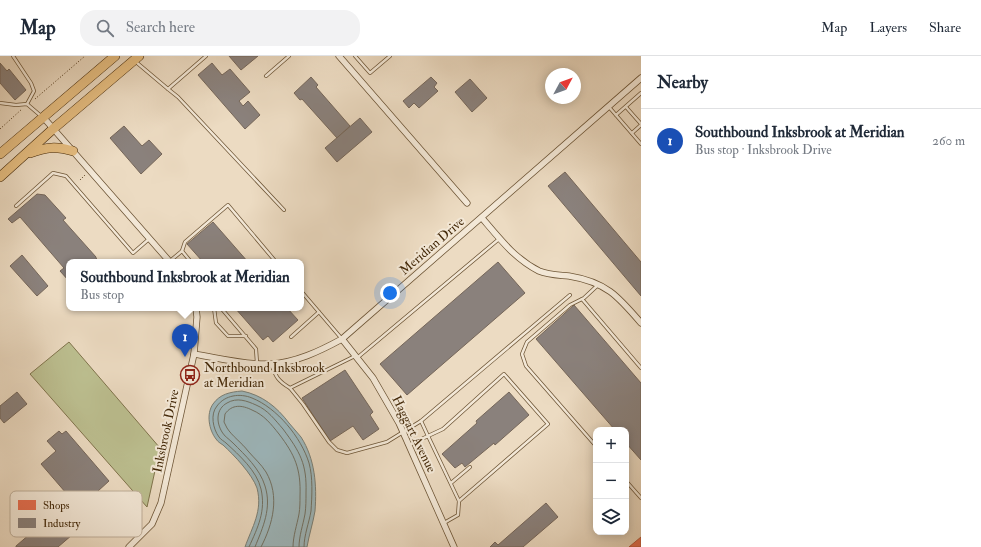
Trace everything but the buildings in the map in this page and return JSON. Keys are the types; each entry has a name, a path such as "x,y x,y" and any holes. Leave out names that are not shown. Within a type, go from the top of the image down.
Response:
{"main road":[{"path":"0,154 115,56"},
{"path":"0,177 135,57"},
{"path":"24,155 44,148 59,147 73,151"}],"street":[{"path":"339,56 467,203"},
{"name":"Meridian Drive","path":"194,354 257,364 271,364 305,356 342,339 641,78"},
{"path":"43,117 167,259"},
{"path":"482,218 523,262 541,272 587,280 598,284 617,296 641,322"},
{"name":"Inksbrook Drive","path":"142,534 152,524 161,503 194,354 196,311"},
{"name":"Haggart Avenue","path":"342,339 373,378 403,433 454,547"},
{"name":"Inksbrook Drive","path":"129,547 139,537"}],"lane":[{"path":"13,56 34,91 28,105"},
{"path":"168,89 206,56"},
{"path":"266,76 289,56"},
{"path":"355,56 370,73 390,56"},
{"path":"135,57 178,97 284,210"},
{"path":"616,115 640,95"},
{"path":"0,103 28,105 43,117"},
{"path":"609,106 641,144"},
{"path":"626,107 641,125 632,133"},
{"path":"16,206 53,173 66,176 133,253 150,239"},
{"path":"173,259 182,251 185,242 228,205 273,259"},
{"path":"290,388 356,357 499,238"},
{"path":"182,251 189,259"},
{"path":"593,443 526,366 522,354 527,342 570,305 582,299 598,284"},
{"path":"304,294 342,339"},
{"path":"271,364 277,378 280,382 290,388 303,404 329,442 338,450 347,453 387,442 421,421 570,295"},
{"path":"582,299 641,368"},
{"path":"214,311 216,324 228,336 246,336"},
{"path":"224,311 256,349 257,364"},
{"path":"291,336 319,312"},
{"path":"408,445 444,429 504,374 548,424 459,501"},
{"path":"421,421 459,501 458,514 444,523"},
{"path":"451,484 470,467"},
{"path":"629,484 641,498"}],"path":[{"path":"0,128 85,56"},
{"path":"80,180 87,173"}],"green space":[{"path":"69,342 160,448 147,507 142,501 142,491 133,491 30,374"}],"water":[{"path":"242,391 256,395 274,407 301,437 306,445 314,472 316,501 307,547 245,547 258,512 259,504 257,488 242,465 223,445 218,442 209,422 211,408 219,398 229,393"}],"place":[{"name":"Southbound Inksbrook at Meridian","path":"185,357"},
{"name":"Northbound Inksbrook at Meridian","path":"190,375"}]}
